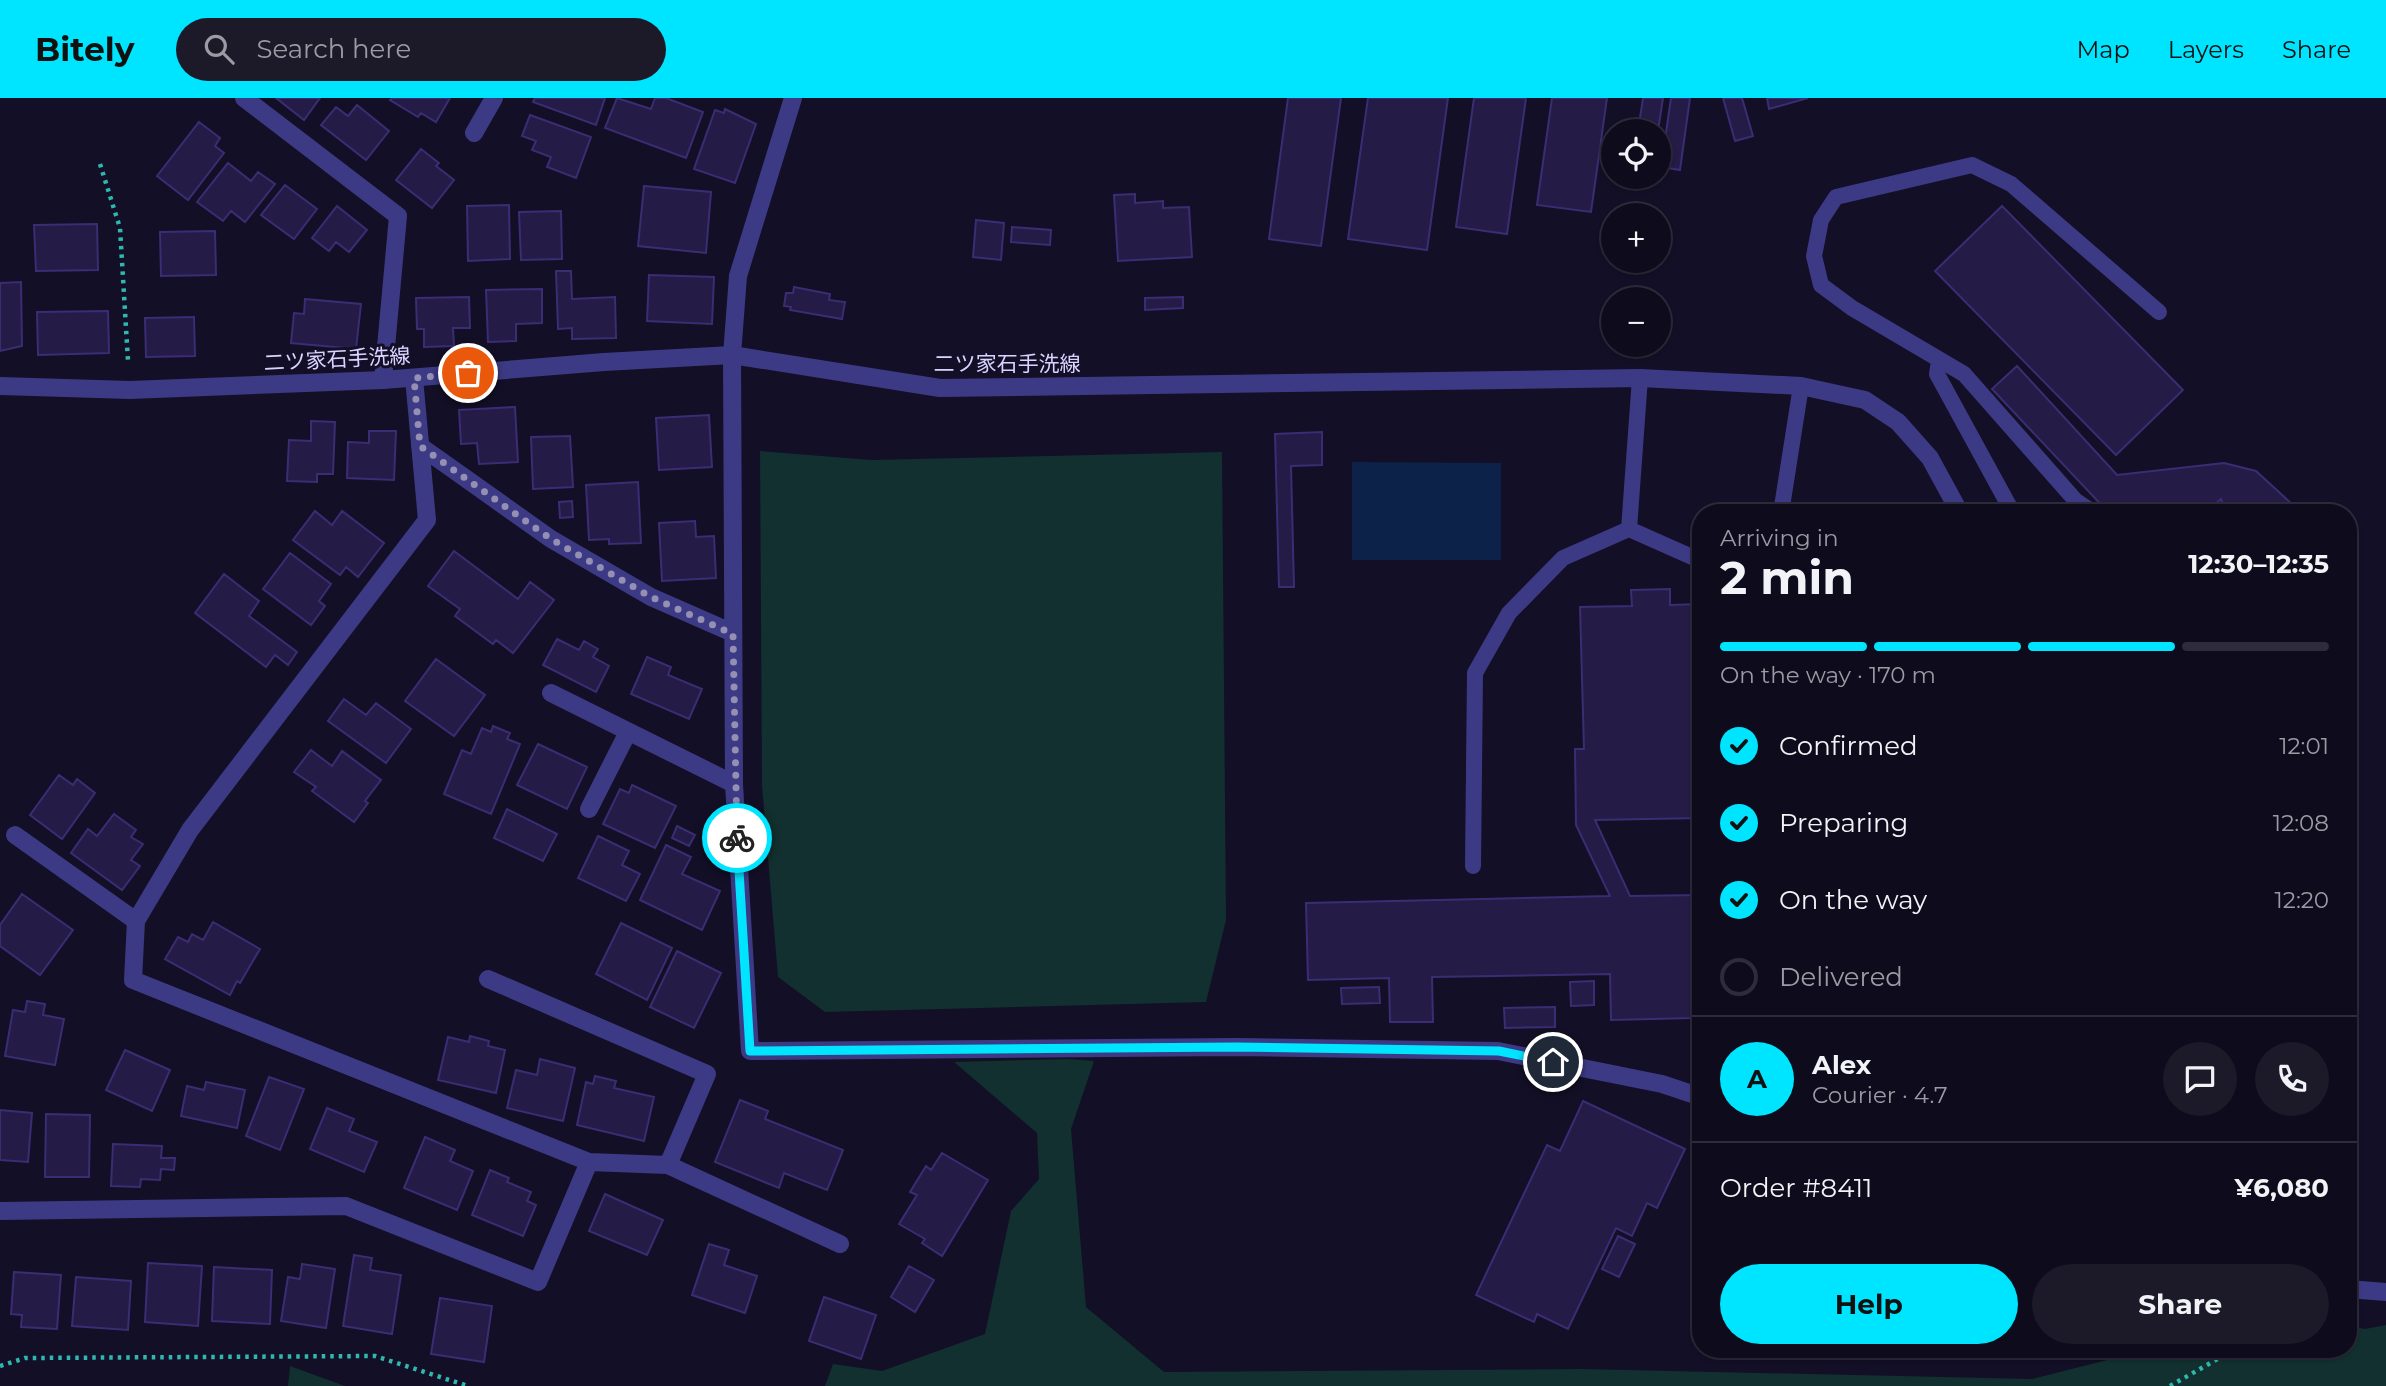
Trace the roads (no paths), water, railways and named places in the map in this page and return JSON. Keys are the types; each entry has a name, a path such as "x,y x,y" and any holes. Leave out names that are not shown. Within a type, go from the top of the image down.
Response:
{"street":[{"path":"244,98 398,216 383,380"},
{"path":"474,133 494,98"},
{"path":"793,98 738,276 732,355 734,785 750,1051 1236,1047 1499,1051 1662,1084 1692,1094"},
{"name":"二ツ家石手洗線","path":"0,387 130,390 383,380 604,362 732,355 940,388 1640,378 1801,386 1865,400 1898,422 1930,458 1955,504"},
{"path":"414,378 427,520 190,830 136,921 133,980 589,1162 668,1165 840,1244"},
{"path":"420,446 551,539 651,597 733,634"},
{"path":"551,694 734,785"},
{"path":"589,809 628,732"},
{"path":"15,835 136,921"},
{"path":"488,979 706,1074 668,1165"},
{"path":"0,1211 345,1206 538,1282 589,1162"},
{"path":"2357,1290 2386,1292"}],"lane":[{"path":"2080,504 1964,373 1939,361 1852,308 1821,285 1814,256 1821,220 1836,197 1972,165 2011,184 2159,312"},
{"path":"1939,361 1937,374 2008,504"},
{"path":"1629,529 1640,378"},
{"path":"1782,504 1801,386"},
{"path":"1473,866 1475,673 1509,613 1563,558 1629,529 1692,557"}],"water":[{"path":"1352,462 1501,463 1501,560 1352,560"}]}
